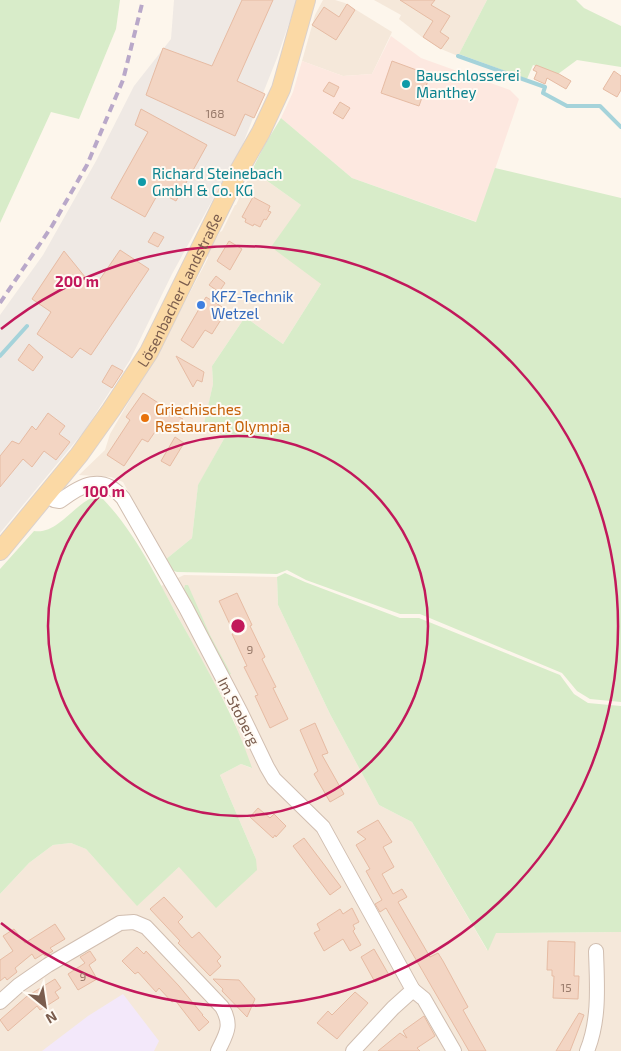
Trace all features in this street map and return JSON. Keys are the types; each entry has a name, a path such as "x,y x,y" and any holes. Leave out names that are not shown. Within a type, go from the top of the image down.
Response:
{"main road":[{"name":"Lösenbacher Landstraße","path":"0,551 85,448 149,352 281,89 306,0"}],"street":[{"name":"Im Stoberg","path":"46,494 54,500 60,501 77,489 92,483 113,489 123,498 190,616 267,767 278,783 322,827 413,990 424,999 454,1051"},
{"path":"0,1002 19,985 74,949 120,923 134,922 146,927 222,1008 227,1017 228,1026 218,1051"},
{"path":"587,1051 597,1005 596,951"},
{"path":"353,1051 393,1008 413,990"}],"shaded area":[{"path":"174,0 297,0 277,58 242,146 172,274 130,360 85,430 0,533 0,315 43,255 96,161 134,86 171,39"},
{"path":"323,0 335,0 345,3 392,32 372,74 343,76 302,61 315,15"},
{"path":"374,0 487,0 458,56 441,49 422,37 399,19 401,15"},
{"path":"391,36 421,58 510,90 519,99 477,222 352,178 281,118 293,92 302,61 343,76 372,74"},
{"path":"252,170 301,205 321,284 283,344 245,317 212,366 213,384 207,412 225,437 198,486 192,538 165,560 123,482 111,477 79,475 105,450 110,434 166,338 208,258 207,255 236,205"},
{"path":"184,575 277,577 278,605 330,714 379,805 412,822 487,950 495,933 621,932 621,1051 0,1051 0,894 29,863 53,845 71,843 86,849 137,905 179,867 256,859 220,775 241,764 251,768 232,715 161,586"},
{"path":"123,994 159,1041 154,1051 42,1051 88,1016"}],"green space":[{"path":"0,0 120,0 116,29 79,119 51,112 0,223"},
{"path":"487,0 576,0 584,8 621,26 621,67 577,60 558,74 533,65 527,79 459,54"},
{"path":"281,118 352,178 476,222 495,168 621,198 621,702 590,699 577,691 562,673 420,614 400,614 306,580 287,570 277,574 177,572 171,570 165,560 192,538 198,485 225,437 204,424 213,384 212,366 245,317 283,344 321,284 271,247 301,205 252,170"},
{"path":"94,497 102,498 115,512 146,558 220,694 238,730 252,768 241,764 220,775 256,859 257,870 216,908 179,867 137,906 86,849 71,843 53,845 29,863 0,894 0,569 34,531 42,531 58,524 79,506"},
{"path":"285,573 400,618 419,618 560,675 574,694 588,703 621,706 621,932 496,933 488,951 412,822 379,805 330,714 278,605 277,577"},
{"path":"185,585 188,585 210,635 231,674 228,675 184,589"}],"building":[{"path":"242,0 273,0 237,81 265,94 254,118 245,114 235,136 146,95 163,48 212,66"},
{"path":"400,0 435,0 431,5 450,16 440,32 449,38 441,49 423,37 433,21"},
{"path":"347,4 355,10 336,40 312,25 324,7 339,17"},
{"name":"Bauschlosserei Manthey","path":"392,61 430,75 419,106 381,93"},
{"path":"536,65 571,81 566,89 547,78 545,84 534,79 537,72 533,70"},
{"path":"614,71 621,76 621,90 617,97 603,89"},
{"path":"329,82 339,87 334,97 323,91"},
{"path":"340,102 350,108 343,119 333,113"},
{"path":"141,109 207,145 176,201 159,192 145,217 111,198 148,132 135,125"},
{"path":"253,197 270,206 268,211 271,212 266,220 264,219 260,227 245,222 246,219 242,217"},
{"path":"154,232 164,237 158,247 148,242"},
{"path":"229,241 242,249 230,270 217,261"},
{"path":"120,250 149,269 91,355 80,348 72,358 37,334 51,312 32,299 64,251 94,288"},
{"path":"216,276 225,283 219,292 209,285"},
{"path":"206,297 227,310 212,334 205,330 193,348 181,340"},
{"path":"29,344 43,357 33,371 18,360"},
{"path":"176,356 204,372 202,382 197,380 193,387"},
{"path":"112,365 123,371 112,388 102,382"},
{"path":"143,393 163,406 162,409 183,419 176,431 161,423 148,442 142,439 124,466 107,455 130,420 126,417"},
{"path":"48,413 65,426 59,434 70,442 56,460 44,451 32,467 23,459 0,487 0,456 12,441 19,444 32,426 36,430"},
{"path":"175,437 184,443 170,466 161,461"},
{"path":"237,593 265,657 262,659 276,687 273,688 288,719 270,728 255,696 258,695 244,667 247,666 232,634 234,633 219,601"},
{"path":"315,723 328,753 322,755 344,794 330,802 314,774 318,771 300,730"},
{"path":"258,808 270,818 274,814 286,826 276,837 275,835 273,838 250,817"},
{"path":"378,820 392,842 383,847 394,867 382,874 393,894 402,889 407,897 398,902 430,957 438,953 443,961 468,1007 463,1010 486,1051 469,1051 386,908 380,912 375,904 382,900 366,871 370,869 356,845 366,839 357,832"},
{"path":"304,838 341,887 330,895 293,846"},
{"path":"164,897 183,917 178,922 192,938 199,932 221,957 217,961 221,966 210,976 178,943 180,941 150,909"},
{"path":"352,908 359,922 353,925 355,929 353,931 361,945 350,951 343,939 324,951 314,933 320,930 317,924 340,909 343,914"},
{"path":"55,924 65,939 50,948 53,951 45,956 43,954 35,959 32,954 15,968 17,972 7,980 5,977 0,981 0,960 13,951 3,936 14,929 25,943"},
{"path":"548,941 575,942 574,976 579,976 578,999 553,998 554,976 552,976 552,970 547,970"},
{"path":"137,947 144,954 146,951 209,1022 199,1031 175,1000 172,1002 159,988 156,992 138,972 135,974 122,961"},
{"path":"374,949 389,975 375,982 361,957"},
{"path":"90,951 96,960 89,965 97,979 78,990 68,974 85,963 80,957"},
{"path":"55,979 61,988 55,992 59,998 40,1010 37,1006 8,1031 0,1020 26,997"},
{"path":"213,979 239,980 255,999 247,1017 222,991 223,989"},
{"path":"355,992 368,1003 337,1039 317,1023 328,1011 332,1015"},
{"path":"579,1013 584,1015 570,1051 556,1051"},
{"path":"424,1016 435,1036 417,1048 420,1051 378,1051 400,1033 407,1038 403,1031"}],"waterway":[{"path":"458,56 545,87 543,93 567,106 600,106 621,127"},
{"path":"0,356 27,326"}],"railway":[{"path":"0,303 52,226 87,165 123,80 143,0"}],"place":[{"name":"Bauschlosserei Manthey","path":"406,84"},
{"name":"Richard Steinebach GmbH & Co. KG","path":"142,182"},
{"name":"KFZ-Technik Wetzel","path":"201,305"},
{"name":"Griechisches Restaurant Olympia","path":"145,418"}]}
